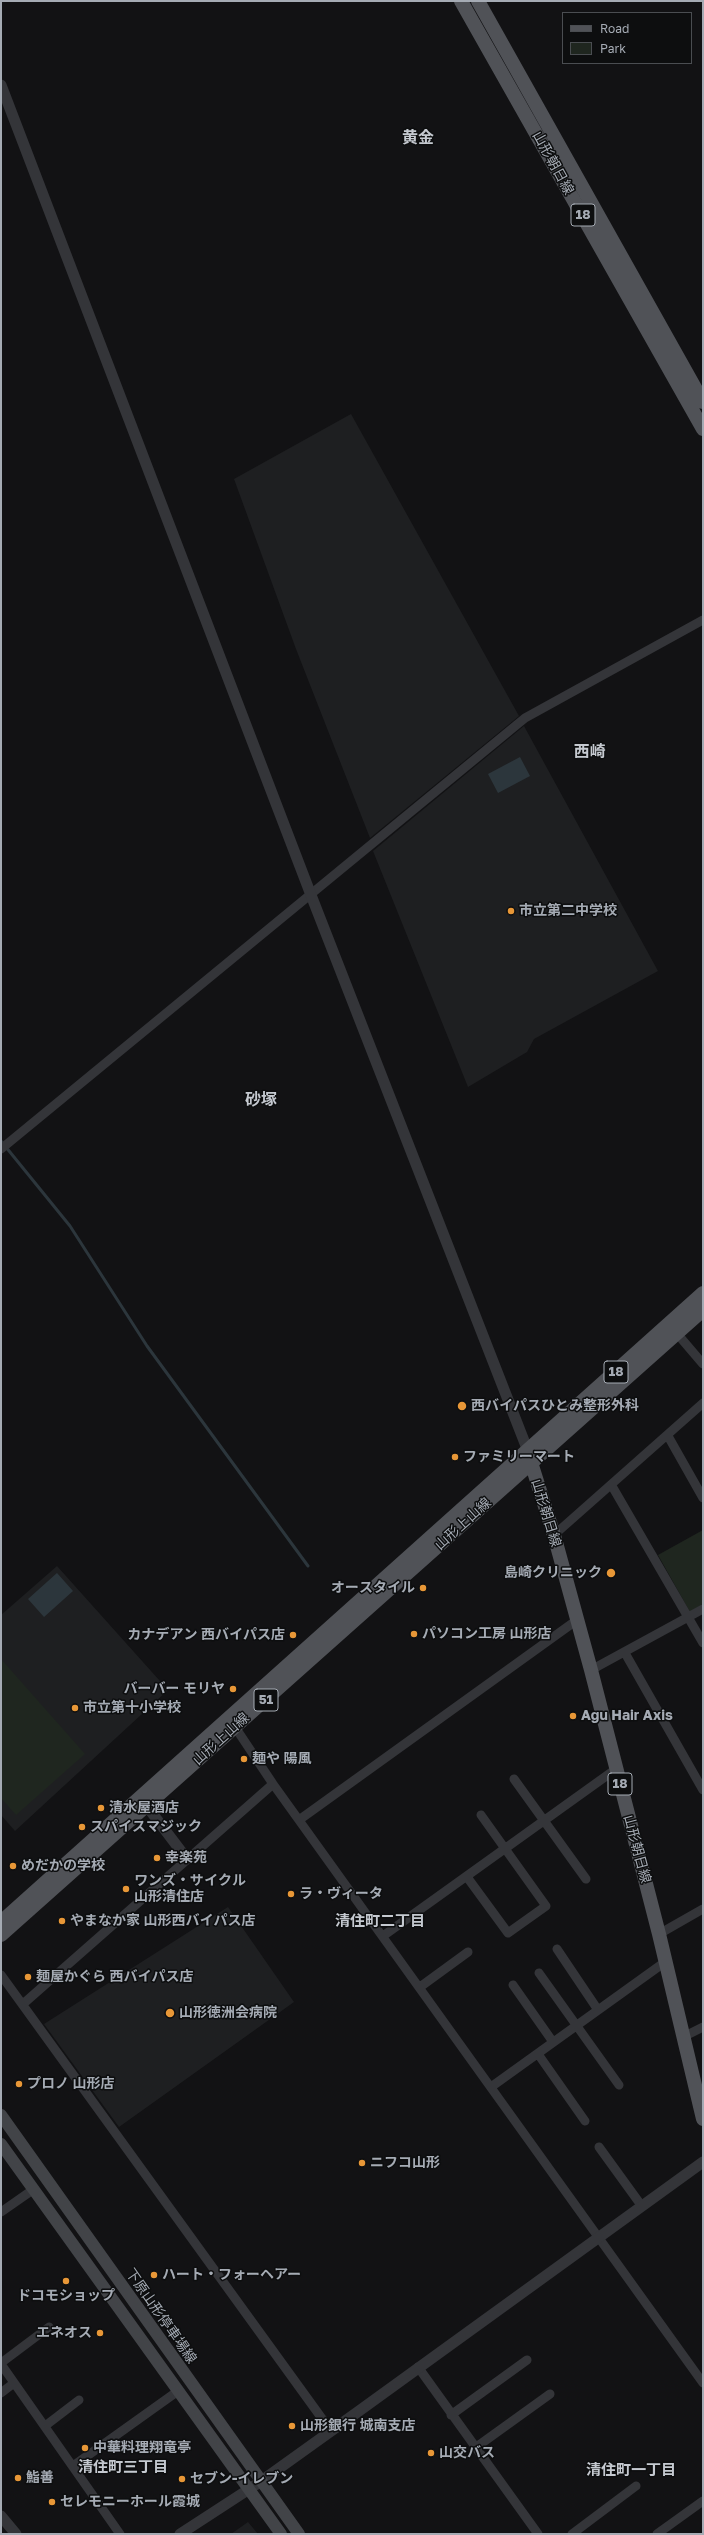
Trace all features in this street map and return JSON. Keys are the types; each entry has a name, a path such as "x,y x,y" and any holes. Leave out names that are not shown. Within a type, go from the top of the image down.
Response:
{"main road":[{"name":"山形朝日線","path":"461,1 703,429"},
{"name":"山形朝日線","path":"478,1 703,402"},
{"name":"山形朝日線","path":"703,1293 673,1329 530,1457 554,1535 591,1670 659,1934 703,2120"},
{"name":"山形朝日線","path":"673,1329 703,1310"},
{"name":"山形上山線","path":"1,1935 235,1727 530,1457"},
{"name":"山形上山線","path":"1,1922 530,1457"},
{"name":"下原山形停車場線","path":"1,2114 260,2482 299,2534"},
{"name":"下原山形停車場線","path":"1,2144 281,2534"}],"street":[{"path":"1,85 311,895 530,1457"},
{"path":"1,1149 525,718 703,620"},
{"path":"673,1329 703,1364"},
{"path":"554,1535 612,1486 703,1403"},
{"path":"668,1436 703,1498"},
{"path":"612,1486 703,1643"},
{"path":"591,1670 625,1653 703,1609"},
{"path":"298,1820 577,1620"},
{"path":"625,1653 703,1790"},
{"path":"235,1727 298,1820 492,2087 598,2238 703,2383"},
{"path":"383,1936 616,1770"},
{"path":"514,1779 586,1879"},
{"path":"23,2004 273,1784"},
{"path":"146,1806 187,1859"},
{"path":"467,1877 508,1933 546,1906 481,1815"},
{"path":"659,1934 703,1909"},
{"path":"557,1949 598,2010"},
{"path":"420,1987 468,1952"},
{"path":"492,2087 665,1962"},
{"path":"539,1972 619,2085"},
{"path":"1,1975 331,2431"},
{"path":"513,1984 554,2042"},
{"path":"683,2037 703,2027"},
{"path":"538,2054 585,2121"},
{"path":"599,2147 641,2205"},
{"path":"180,2534 260,2482 598,2238 641,2205 703,2162"},
{"path":"1,2212 34,2189"},
{"path":"49,2327 1,2364 120,2534"},
{"path":"451,2415 527,2360"},
{"path":"418,2367 451,2415 538,2534"},
{"path":"1,2393 14,2383"},
{"path":"73,2466 178,2391"},
{"path":"476,2448 550,2394"},
{"path":"45,2426 79,2400"},
{"path":"572,2534 636,2486"},
{"path":"657,2534 703,2501"},
{"path":"1,2516 16,2534"}],"shaded area":[{"path":"351,414 519,716 370,838 296,649 234,479"},
{"name":"市立第二中学校","path":"524,726 658,971 534,1039 527,1052 468,1087 373,851"},
{"path":"520,757 530,776 498,793 488,774"},
{"name":"市立第十小学校","path":"57,1566 168,1690 15,1831 1,1815 1,1615"},
{"path":"57,1573 73,1591 44,1617 28,1599"},
{"name":"山形徳洲会病院","path":"228,1907 294,2002 119,2127 44,2024"},
{"path":"248,2522 258,2534 231,2534"}],"green space":[{"path":"703,1530 703,1604 690,1612 658,1555"},
{"path":"1,1659 85,1754 16,1815 1,1798"}],"waterway":[{"path":"1,1141 70,1226 147,1346 308,1566"}],"place":[{"name":"市立第二中学校","path":"511,911"},
{"name":"西バイパスひとみ整形外科","path":"462,1406"},
{"name":"ファミリーマート","path":"455,1457"},
{"name":"島崎クリニック","path":"611,1573"},
{"name":"オースタイル","path":"423,1588"},
{"name":"パソコン工房 山形店","path":"414,1634"},
{"name":"カナデアン 西バイパス店","path":"293,1635"},
{"name":"バーバー モリヤ","path":"233,1689"},
{"name":"市立第十小学校","path":"75,1708"},
{"name":"Agu Hair Axis","path":"573,1716"},
{"name":"麺や 陽風","path":"244,1759"},
{"name":"清水屋酒店","path":"101,1808"},
{"name":"スパイスマジック","path":"82,1827"},
{"name":"幸楽苑","path":"157,1858"},
{"name":"めだかの学校","path":"13,1866"},
{"name":"ワンズ・サイクル 山形清住店","path":"126,1889"},
{"name":"ラ・ヴィータ","path":"291,1894"},
{"name":"やまなか家 山形西バイパス店","path":"62,1921"},
{"name":"麺屋かぐら 西バイパス店","path":"28,1977"},
{"name":"山形徳洲会病院","path":"170,2013"},
{"name":"プロノ 山形店","path":"19,2084"},
{"name":"ニフコ山形","path":"362,2163"},
{"name":"ハート・フォーヘアー","path":"154,2275"},
{"name":"ドコモショップ","path":"66,2281"},
{"name":"エネオス","path":"100,2333"},
{"name":"山形銀行 城南支店","path":"292,2426"},
{"name":"中華料理翔竜亭","path":"85,2448"},
{"name":"山交バス","path":"431,2453"},
{"name":"鮨善","path":"18,2478"},
{"name":"セブン-イレブン","path":"182,2479"},
{"name":"セレモニーホール霞城","path":"52,2502"}],"district":[{"name":"黄金","path":"418,138"},
{"name":"西崎","path":"590,752"},
{"name":"砂塚","path":"261,1100"},
{"name":"清住町二丁目","path":"380,1921"},
{"name":"清住町三丁目","path":"123,2467"},
{"name":"清住町一丁目","path":"631,2470"}]}
